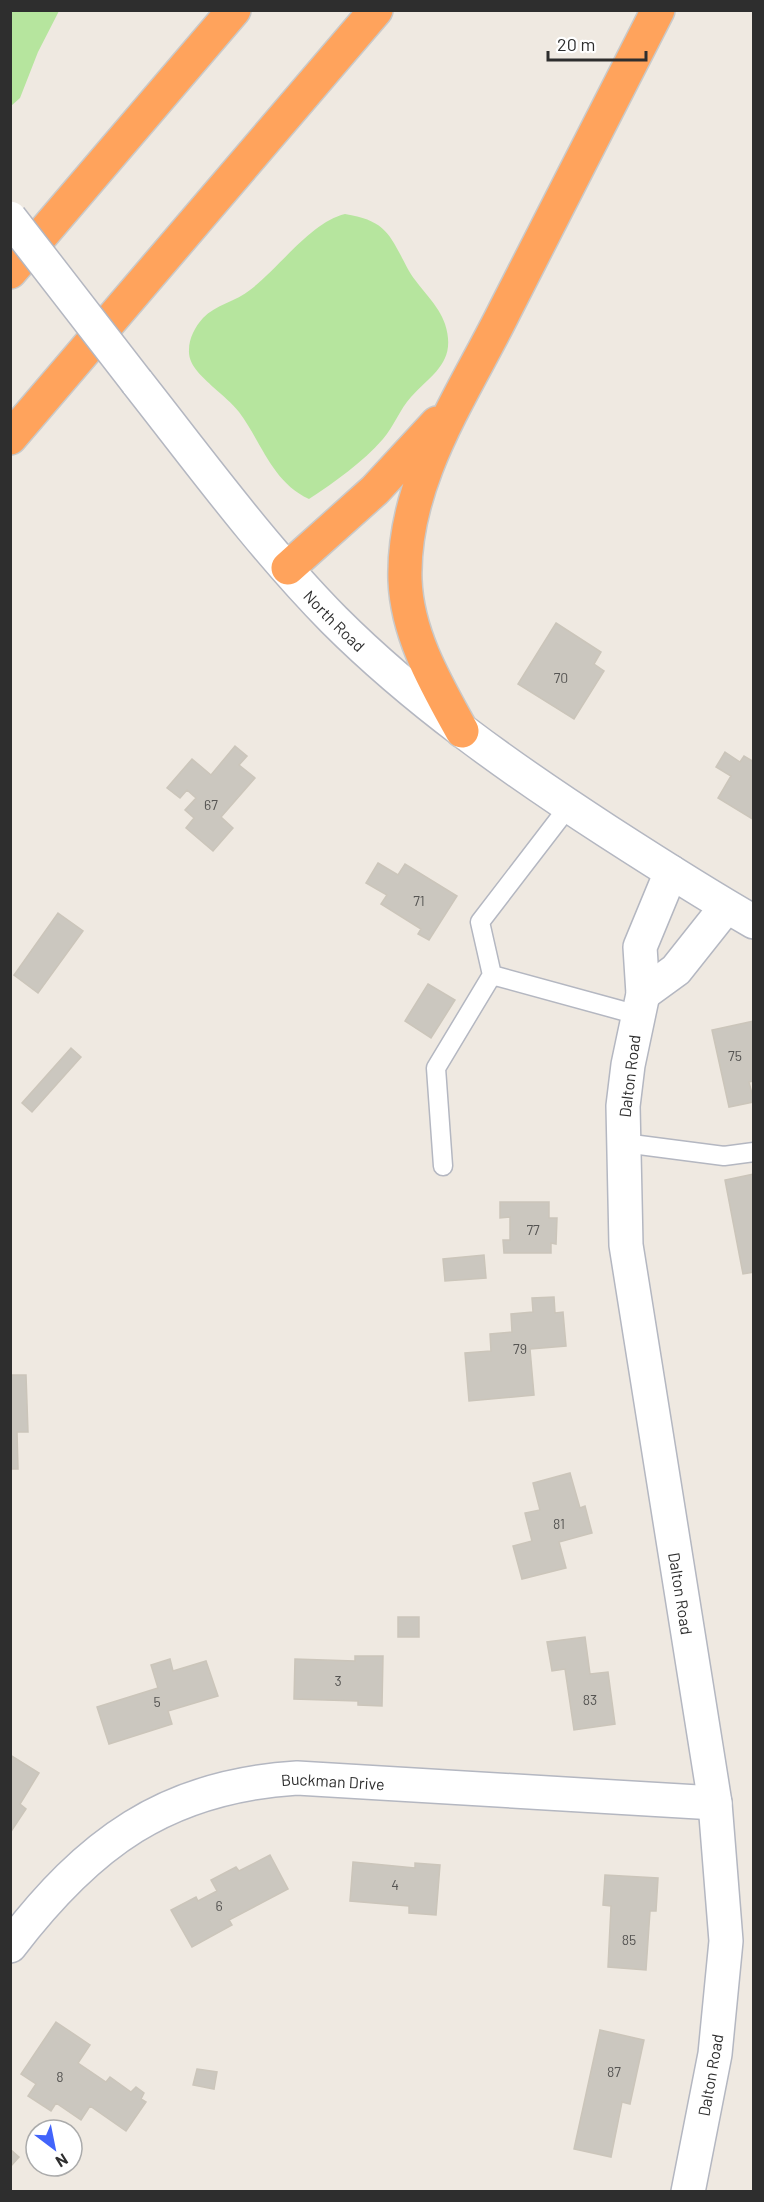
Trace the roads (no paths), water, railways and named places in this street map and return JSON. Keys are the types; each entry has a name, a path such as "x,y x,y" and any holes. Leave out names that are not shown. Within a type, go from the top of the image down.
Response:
{"highway":[{"path":"10,272 234,10"},
{"path":"10,438 376,10"},
{"path":"462,731 423,654 411,623 405,579 407,537 414,500 465,386 658,10"},
{"path":"288,568 354,511 396,469 465,386"}],"street":[{"name":"North Road","path":"10,218 136,382 288,568 350,635 462,731 569,806 670,872 740,914"},
{"name":"Dalton Road","path":"670,872 640,947 640,1005 623,1106 626,1245 715,1803 726,1941 715,2054 688,2192"},
{"path":"640,1005 740,914"},
{"name":"Buckman Drive","path":"10,1946 48,1898 82,1863 107,1843 170,1807 210,1791 253,1781 297,1778 715,1803"}],"lane":[{"path":"443,1166 436,1068 492,975 480,922 569,806"},
{"path":"492,975 640,1005"},
{"path":"624,1143 724,1156 753,1152"}]}
